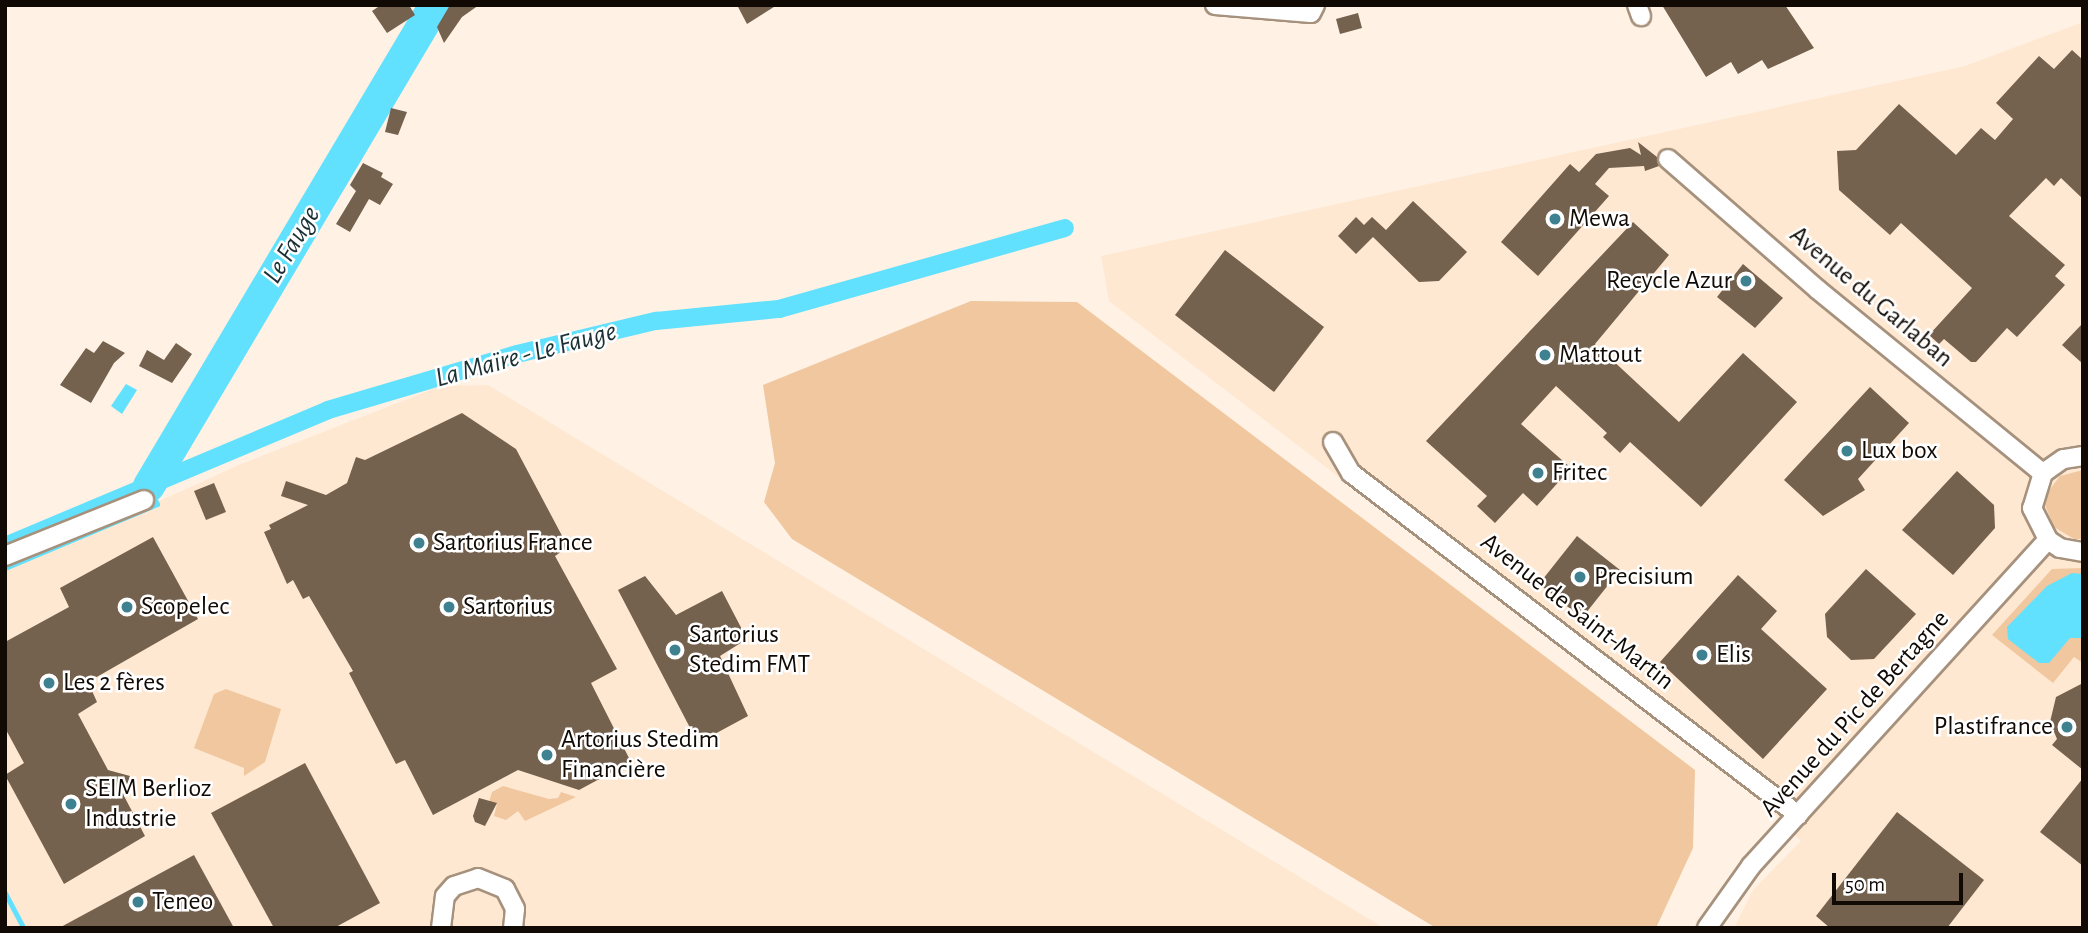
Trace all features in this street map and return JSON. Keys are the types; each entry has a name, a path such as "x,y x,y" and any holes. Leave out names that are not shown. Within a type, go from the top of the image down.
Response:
{"street":[{"path":"1215,5 1311,13 1315,5"},
{"name":"Avenue du Garlaban","path":"1668,159 1817,289 2043,473"},
{"name":"Avenue de Saint-Martin","path":"1333,442 1352,473 1798,815"},
{"path":"2083,456 2063,459 2043,473 2032,508 2048,540 2060,548 2083,552"},
{"path":"5,556 144,500"},
{"name":"Avenue du Pic de Bertagne","path":"1707,928 1751,866 2048,540"},
{"path":"441,928 440,907 445,896 454,886 478,878 505,889 515,909 513,928"}],"shaded area":[{"path":"2083,22 2083,928 1734,928 1753,890 1801,841 1762,801 1109,301 1101,256 1965,66"},
{"path":"971,301 1077,302 1695,770 1693,848 1656,928 1436,928 792,539 764,502 775,463 763,385"},
{"path":"488,385 1384,928 5,928 5,571 241,464 441,386"},
{"path":"2083,470 2083,539 2074,539 2054,527 2045,505 2047,493 2060,476"},
{"path":"2083,568 2083,663 2074,657 2053,683 1992,635 2052,569"},
{"path":"226,689 281,709 265,762 244,776 244,768 194,748 214,694"},
{"path":"503,786 549,799 558,798 561,792 576,797 525,821 518,811 506,820 494,816 497,804 489,802 492,792"}],"water":[{"path":"126,384 137,390 122,414 111,406"},
{"path":"2072,573 2083,574 2083,638 2070,638 2049,663 2039,663 2008,639 2007,627 2047,586"}],"building":[{"path":"381,5 409,5 415,15 387,33 372,11"},
{"path":"450,5 479,5 462,17 444,43 437,27"},
{"path":"737,5 777,5 747,24"},
{"path":"1662,5 1785,5 1814,48 1768,69 1762,60 1738,74 1731,62 1706,77"},
{"path":"1358,13 1362,28 1340,34 1336,19"},
{"path":"2072,50 2083,60 2083,199 2061,178 2054,186 2046,178 2009,216 2065,265 2055,276 2065,285 2017,337 2007,328 1976,362 1971,362 1944,339 1939,344 1929,335 1972,288 1901,223 1890,235 1839,190 1837,151 1856,150 1899,104 1956,155 1981,128 1995,140 2013,119 1996,103 2039,56 2054,69"},
{"path":"391,108 407,112 398,135 385,132"},
{"name":"Mewa","path":"1638,142 1657,157 1659,166 1645,171 1644,166 1609,168 1595,184 1609,196 1538,276 1501,242 1570,164 1579,172 1596,154 1630,148 1641,155"},
{"path":"363,163 383,173 381,177 393,184 380,205 369,199 350,232 336,224 356,191 350,185"},
{"path":"1413,201 1467,252 1439,281 1419,282 1373,237 1356,254 1338,236 1356,217 1364,225 1372,217 1386,230"},
{"path":"1633,222 1669,255 1595,344 1679,422 1743,353 1797,402 1701,507 1630,442 1620,453 1603,437 1607,433 1556,386 1521,424 1571,468 1537,506 1523,493 1495,523 1477,506 1487,496 1426,441"},
{"path":"1225,250 1324,327 1274,392 1175,315"},
{"name":"Recycle Azur","path":"1743,264 1783,298 1755,328 1717,297"},
{"path":"2083,323 2083,364 2062,345"},
{"path":"103,341 125,353 114,363 91,403 60,385 86,348 94,353"},
{"path":"176,343 192,354 172,383 139,366 147,350 164,360"},
{"name":"Lux box","path":"1870,387 1909,423 1858,479 1865,490 1823,516 1784,480"},
{"name":"Sartorius","path":"462,413 516,449 568,547 555,556 617,669 591,683 631,762 579,790 518,770 433,815 405,760 396,764 349,673 353,671 309,596 303,599 293,580 287,584 264,532 271,529 269,525 308,505 281,496 286,481 326,495 347,483 356,457 365,460"},
{"path":"1957,471 1994,505 1995,528 1953,575 1902,530"},
{"path":"214,483 226,512 206,520 194,491"},
{"name":"Precisium","path":"1577,536 1620,570 1582,618 1539,584"},
{"path":"153,537 198,619 88,682 97,702 78,714 108,770 130,776 124,796 145,836 64,884 5,775 24,763 5,728 5,642 69,607 60,588"},
{"path":"1866,569 1916,614 1874,659 1851,660 1827,637 1825,614"},
{"path":"1738,575 1777,611 1761,629 1827,689 1763,759 1660,662"},
{"path":"645,576 676,615 722,591 747,639 720,656 748,716 698,743 618,590"},
{"name":"Plastifrance","path":"2083,683 2083,770 2052,745 2057,739 2050,722 2056,697"},
{"path":"305,763 380,903 334,928 274,928 211,813"},
{"name":"Plastifrance","path":"2083,778 2083,866 2040,832"},
{"path":"479,798 497,803 485,826 475,822 473,816"},
{"path":"1897,812 1984,880 1947,928 1830,928 1816,916"},
{"path":"194,855 234,928 59,928"}],"waterway":[{"name":"Le Fauge","path":"149,486 435,5"},
{"name":"La Maïre - Le Fauge","path":"5,546 328,410 517,354 656,321 779,309 1065,228"},
{"path":"5,568 157,504 149,486"},
{"path":"5,893 24,928"}],"place":[{"name":"Mewa","path":"1555,219"},
{"name":"Recycle Azur","path":"1746,281"},
{"name":"Mattout","path":"1545,355"},
{"name":"Lux box","path":"1847,451"},
{"name":"Fritec","path":"1538,473"},
{"name":"Sartorius France","path":"419,543"},
{"name":"Precisium","path":"1580,577"},
{"name":"Scopelec","path":"127,607"},
{"name":"Sartorius","path":"449,607"},
{"name":"Sartorius Stedim FMT","path":"675,650"},
{"name":"Elis","path":"1702,655"},
{"name":"Les 2 fères","path":"49,683"},
{"name":"Plastifrance","path":"2067,727"},
{"name":"Artorius Stedim Financière","path":"547,755"},
{"name":"SEIM Berlioz Industrie","path":"71,804"},
{"name":"Teneo","path":"138,902"}]}
